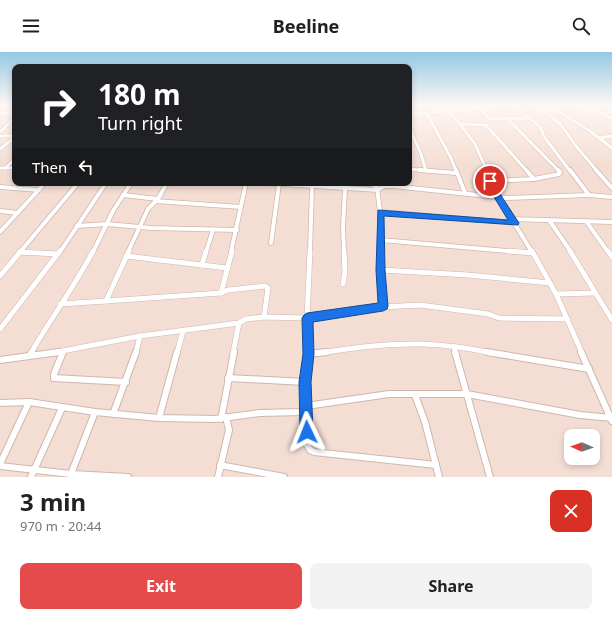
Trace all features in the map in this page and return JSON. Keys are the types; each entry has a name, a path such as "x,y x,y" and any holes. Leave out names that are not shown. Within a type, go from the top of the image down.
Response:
{"street":[{"path":"0,132 8,125"},
{"path":"433,125 451,158 465,193"},
{"path":"461,125 476,144 490,181 498,197 533,253 556,294 612,419"},
{"path":"482,125 486,125 534,179"},
{"path":"490,181 534,179 559,174 560,172 514,125"},
{"path":"538,125 545,138 590,195"},
{"path":"561,125 571,140 612,188"},
{"path":"579,125 612,148"},
{"path":"0,127 6,127"},
{"path":"412,134 426,171"},
{"path":"0,136 12,137"},
{"path":"599,138 612,136"},
{"path":"0,149 12,139"},
{"path":"2,168 12,161"},
{"path":"412,170 456,173"},
{"path":"0,232 42,186"},
{"path":"0,276 75,186"},
{"path":"0,329 58,254 77,226 84,211 104,186"},
{"path":"30,356 60,304 85,267 129,186"},
{"path":"106,301 148,209 157,200 165,186"},
{"path":"221,293 237,230 245,186"},
{"path":"270,243 279,186"},
{"path":"436,465 314,452 307,445 305,382 308,354 307,318 312,186 378,190 384,186 393,186 516,198 590,195 612,197"},
{"path":"377,186 380,212 383,306"},
{"path":"0,187 39,190"},
{"path":"343,284 345,272 342,228 346,188"},
{"path":"123,195 182,204 241,207"},
{"path":"0,211 18,213"},
{"path":"380,212 515,223"},
{"path":"512,219 612,222"},
{"path":"549,220 576,259 612,320"},
{"path":"586,221 612,257"},
{"path":"77,226 107,224 151,228 237,230"},
{"path":"202,265 213,230"},
{"path":"381,240 533,253"},
{"path":"19,252 58,254"},
{"path":"126,256 227,268"},
{"path":"381,270 468,275 550,283"},
{"path":"60,304 221,293 234,289 265,286 268,288 264,318"},
{"path":"556,294 595,293"},
{"path":"0,360 63,351 140,336 238,323 246,319 307,318 383,306 420,305 450,308 488,314 499,318 568,319"},
{"path":"218,477 229,430 223,418 228,378 238,323"},
{"path":"159,418 183,331"},
{"path":"113,414 126,382 140,336"},
{"path":"308,354 398,344 423,344 454,347 589,369"},
{"path":"454,347 490,477"},
{"path":"63,351 54,374 54,378 126,382"},
{"path":"228,378 305,382"},
{"path":"415,394 439,477"},
{"path":"0,403 29,402 62,408 159,418 223,418 302,412 306,406 371,396 467,394 520,405 612,419"},
{"path":"29,402 0,465 71,474 128,477"},
{"path":"31,477 62,408"},
{"path":"71,474 95,412"},
{"path":"220,465 284,477"}],"shaded area":[{"path":"0,125 12,125 12,186 412,186 412,125 612,125 612,477 0,477"}],"route":[{"path":"307,432 305,382 308,354 307,318 383,306 380,212 515,223 498,197 490,181"}]}
